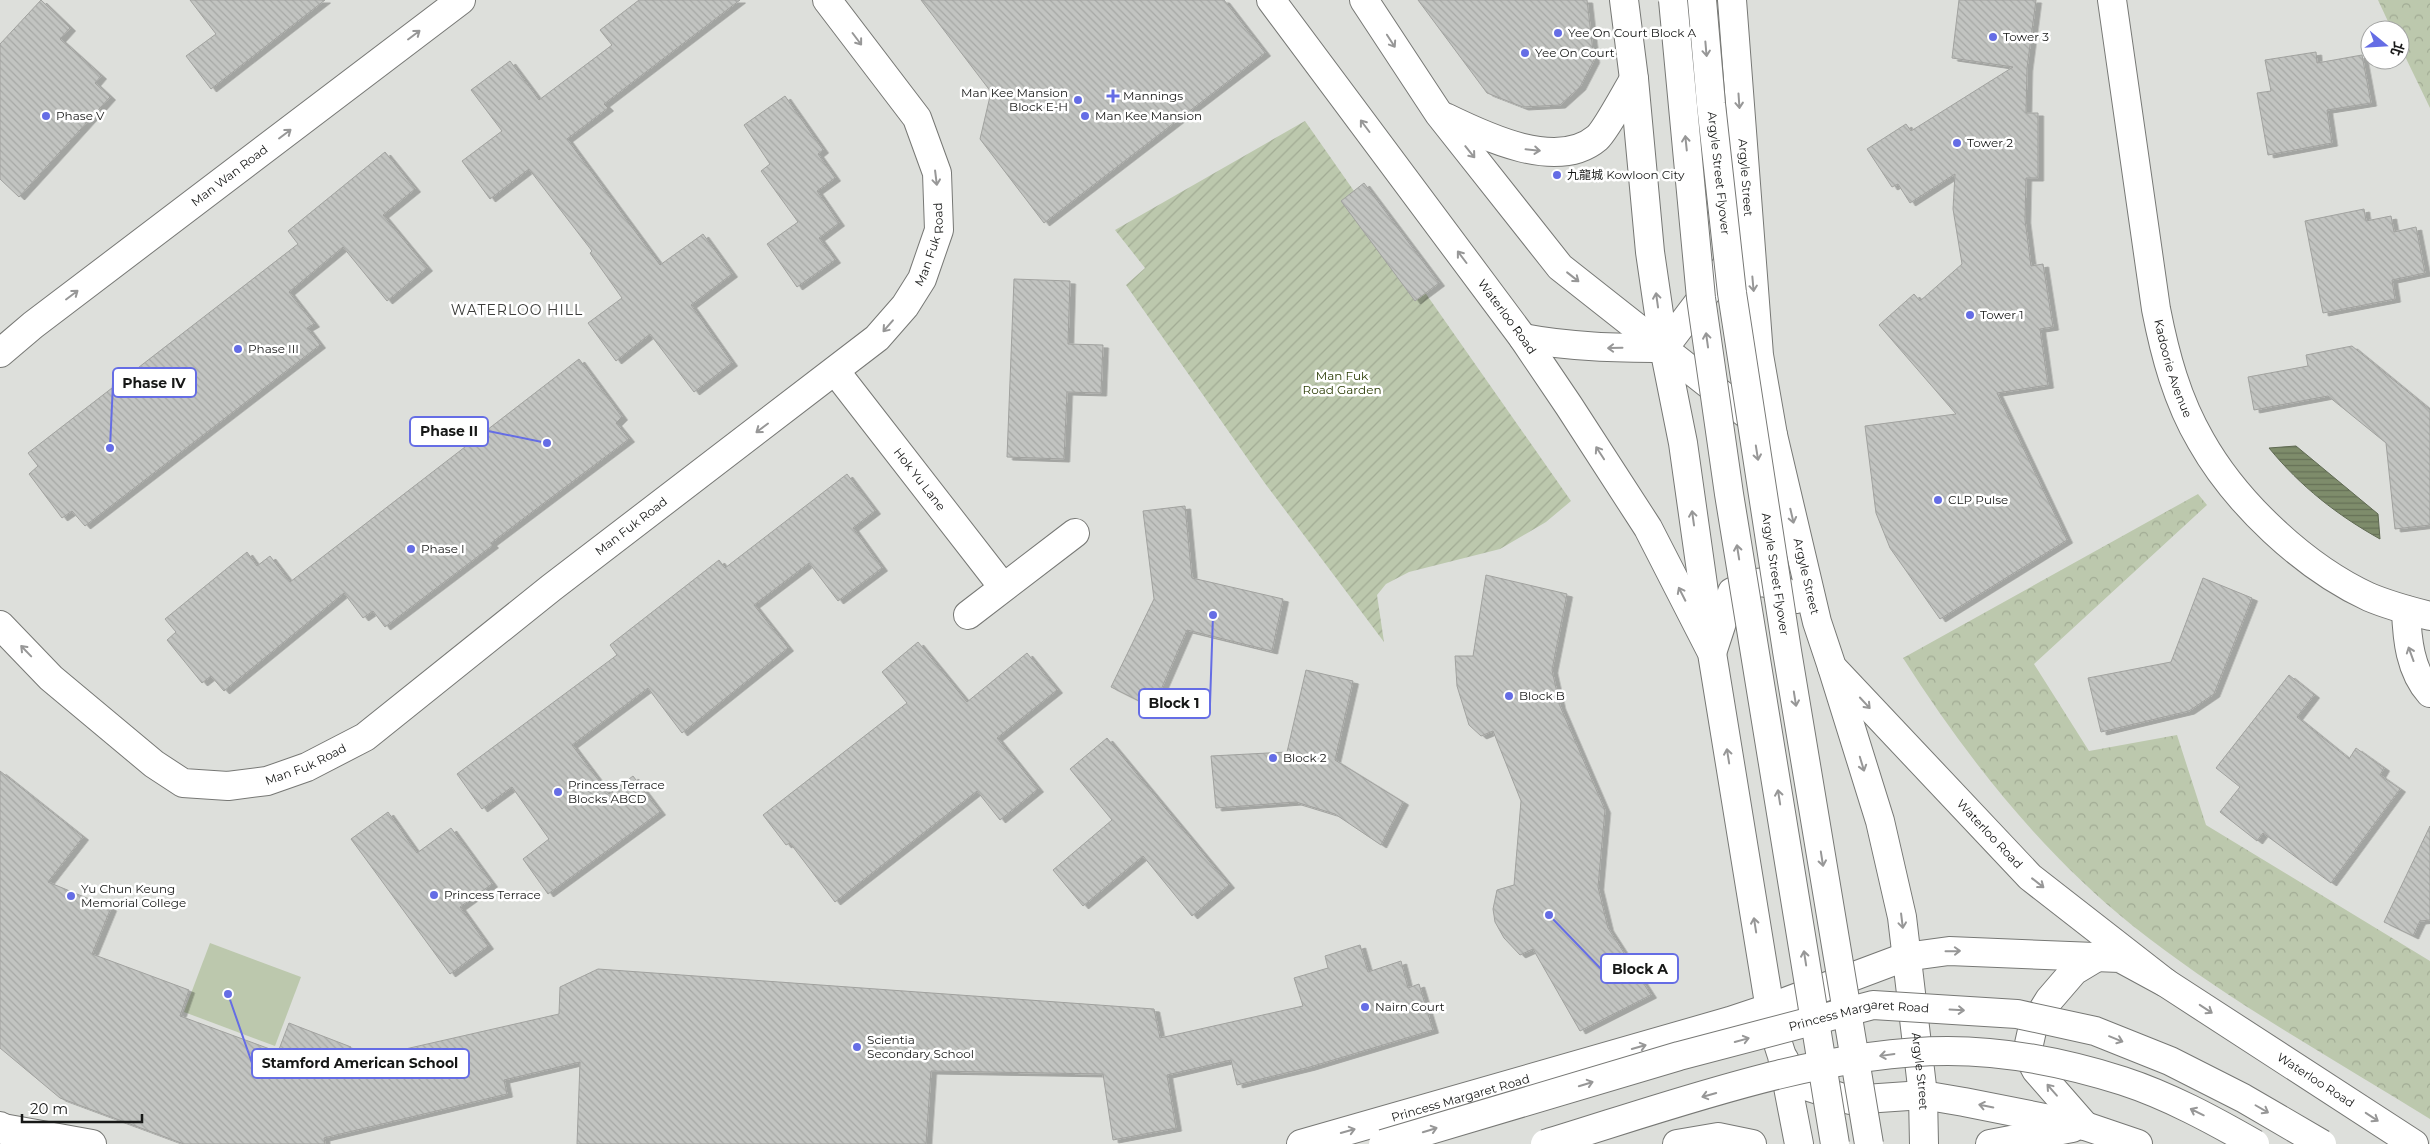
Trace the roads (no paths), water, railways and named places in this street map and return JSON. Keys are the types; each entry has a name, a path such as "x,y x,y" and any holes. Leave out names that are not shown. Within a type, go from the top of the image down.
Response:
{"main road":[{"name":"Man Wan Road","path":"0,353 33,325 461,0"},
{"name":"Man Fuk Road","path":"0,624 51,678 154,764 183,783 228,786 266,781 308,767 365,737 551,588 836,372 877,338 905,306 922,280 939,230 937,173 918,118 827,0"},
{"name":"Waterloo Road","path":"1271,0 1523,338 1648,528 1712,652"},
{"path":"1364,0 1439,114 1560,267 1773,435"},
{"path":"1624,0 1634,80 1650,252 1664,348 1683,443 1712,652 1769,1008 1782,1056 1799,1144"},
{"path":"1673,0 1702,298 1729,494 1835,1144"},
{"name":"Argyle Street Flyover","path":"1702,0 1710,104 1732,293 1787,651 1869,1144"},
{"name":"Argyle Street","path":"1732,0 1758,355 1773,435 1817,622 1880,822 1902,917 1905,957 1923,1095 1924,1144"},
{"name":"Kadoorie Avenue","path":"2112,0 2156,309 2165,355 2187,413 2219,470 2278,534 2324,571 2369,596 2418,613"},
{"path":"1439,114 1521,149 1548,152 1575,150 1598,138 1634,80"},
{"path":"1664,348 1749,236"},
{"path":"1523,338 1554,344 1600,349 1664,348"},
{"name":"Hok Yu Lane","path":"836,372 1004,587"},
{"path":"968,615 1075,533"},
{"path":"1712,652 1732,592 1754,582 1772,583 1795,599 1817,622"},
{"path":"2418,613 2408,649 2425,688 2430,694"},
{"name":"Waterloo Road","path":"1832,667 2030,877 2166,983"},
{"name":"Waterloo Road","path":"1905,957 1949,951 2120,958 2166,983 2414,1144"},
{"path":"2086,1126 2036,1070 2027,1053 2033,1026 2049,1000 2074,971 2099,956"},
{"name":"Princess Margaret Road","path":"1302,1144 1769,1008 1905,957"},
{"name":"Princess Margaret Road","path":"1383,1144 1679,1056 1873,1005 2017,1014 2095,1031 2178,1065 2243,1098 2322,1144"},
{"path":"1545,1144 1743,1085 1807,1069 1892,1054 1948,1051 2027,1057 2124,1081 2172,1100 2255,1144"},
{"path":"1782,1056 1796,1082 1850,1100 1923,1095 2086,1126 2138,1144"},
{"path":"1990,1144 2086,1126"},
{"path":"9,1132 92,1144"},
{"path":"1677,1144 1718,1137 1752,1144"}],"place":[{"name":"Yee On Court Block A","path":"1558,33"},
{"name":"Tower 3","path":"1993,37"},
{"name":"Yee On Court","path":"1525,53"},
{"name":"Mannings","path":"1113,96"},
{"name":"Man Kee Mansion Block E-H","path":"1078,100"},
{"name":"Phase V","path":"46,116"},
{"name":"Man Kee Mansion","path":"1085,116"},
{"name":"Tower 2","path":"1957,143"},
{"name":"九龍城 Kowloon City","path":"1557,175"},
{"name":"Tower 1","path":"1970,315"},
{"name":"Phase III","path":"238,349"},
{"name":"Phase II","path":"547,443"},
{"name":"Phase IV","path":"110,448"},
{"name":"CLP Pulse","path":"1938,500"},
{"name":"Phase I","path":"411,549"},
{"name":"Block 1","path":"1213,615"},
{"name":"Block B","path":"1509,696"},
{"name":"Block 2","path":"1273,758"},
{"name":"Princess Terrace Blocks ABCD","path":"558,792"},
{"name":"Princess Terrace","path":"434,895"},
{"name":"Yu Chun Keung Memorial College","path":"71,896"},
{"name":"Block A","path":"1549,915"},
{"name":"Stamford American School","path":"228,994"},
{"name":"Nairn Court","path":"1365,1007"},
{"name":"Scientia Secondary School","path":"857,1047"}],"district":[{"name":"WATERLOO HILL","path":"517,310"}],"park label":[{"name":"Man Fuk Road Garden","path":"1342,383"}]}
